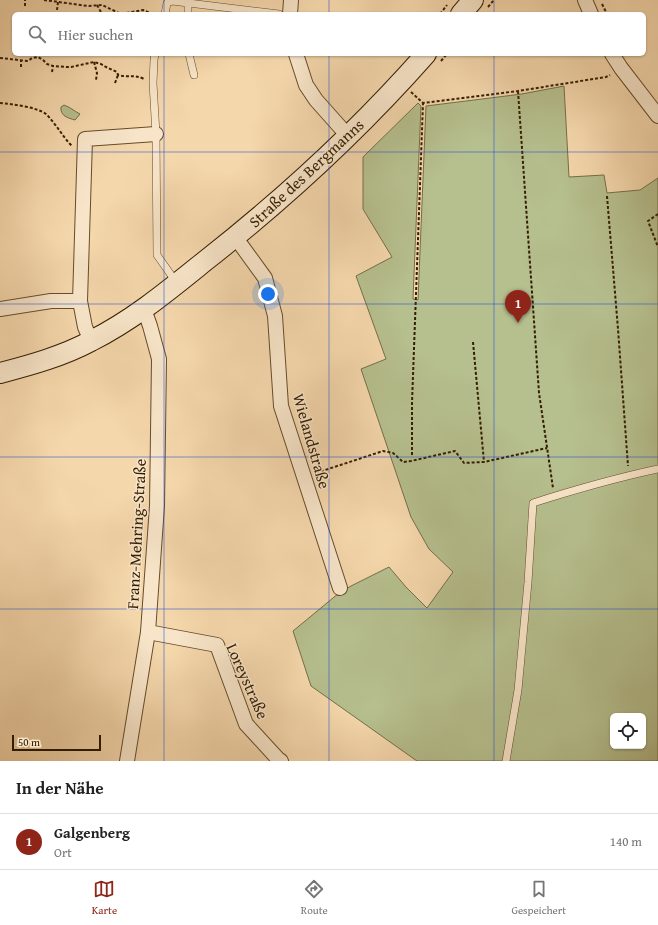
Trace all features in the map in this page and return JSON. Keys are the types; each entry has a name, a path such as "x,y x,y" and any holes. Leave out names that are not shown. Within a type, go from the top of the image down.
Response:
{"main road":[{"path":"463,12 473,0"},
{"name":"Straße des Bergmanns","path":"0,373 33,364 91,342 144,309 236,238 293,188 401,83 424,56"}],"street":[{"path":"290,12 291,0"},
{"path":"585,0 590,12"},
{"path":"297,56 306,85 316,100 348,136"},
{"path":"613,56 658,116"},
{"path":"91,342 85,327 80,301 85,139 156,134"},
{"name":"Wielandstraße","path":"236,238 265,278 275,316 281,406 340,588"},
{"path":"0,309 51,300 80,301"},
{"name":"Franz-Mehring-Straße","path":"127,761 148,632 157,506 159,358 144,309"},
{"name":"Loreystraße","path":"148,632 217,645 246,724 281,761"}],"lane":[{"path":"165,12 167,3 172,1 192,2 264,12"},
{"path":"189,12 192,2"},
{"path":"155,56 153,84 156,134 157,255 177,284"},
{"path":"189,56 194,75"},
{"path":"506,761 518,690 528,582 533,503 629,475 658,469"}],"path":[{"path":"25,0 25,6"},
{"path":"44,0 88,6 102,5 117,12"},
{"path":"600,0 606,12"},
{"path":"57,10 58,2"},
{"path":"97,5 101,12"},
{"path":"132,12 143,10 148,12"},
{"path":"0,58 28,61 32,58 38,57 47,64 66,67 94,62 117,72 118,75 124,77 139,77 153,84"},
{"path":"21,61 21,67"},
{"path":"94,62 97,73 96,80"},
{"path":"52,72 53,66"},
{"path":"412,93 423,103 518,91 606,77 621,68"},
{"path":"115,83 118,75"},
{"path":"518,91 539,393 555,496"},
{"path":"412,455 412,403 423,103"},
{"path":"0,104 10,104 44,113 75,149 85,151"},
{"path":"607,196 629,475"},
{"path":"658,214 648,221 658,246"},
{"path":"473,342 484,462"},
{"path":"304,477 384,451 393,453 403,462 455,451 464,463 484,462 547,448"}],"green space":[{"path":"564,86 569,177 604,175 607,193 640,190 658,178 658,761 417,761 311,686 293,631 339,593 389,567 427,608 453,572 429,549 411,517 361,369 386,359 356,276 392,257 363,209 363,157 418,103 421,106 413,299 418,300 426,106 522,94"},
{"path":"64,105 80,114 75,120 63,115 61,107"}],"place":[{"name":"Galgenberg","path":"518,323"}]}
